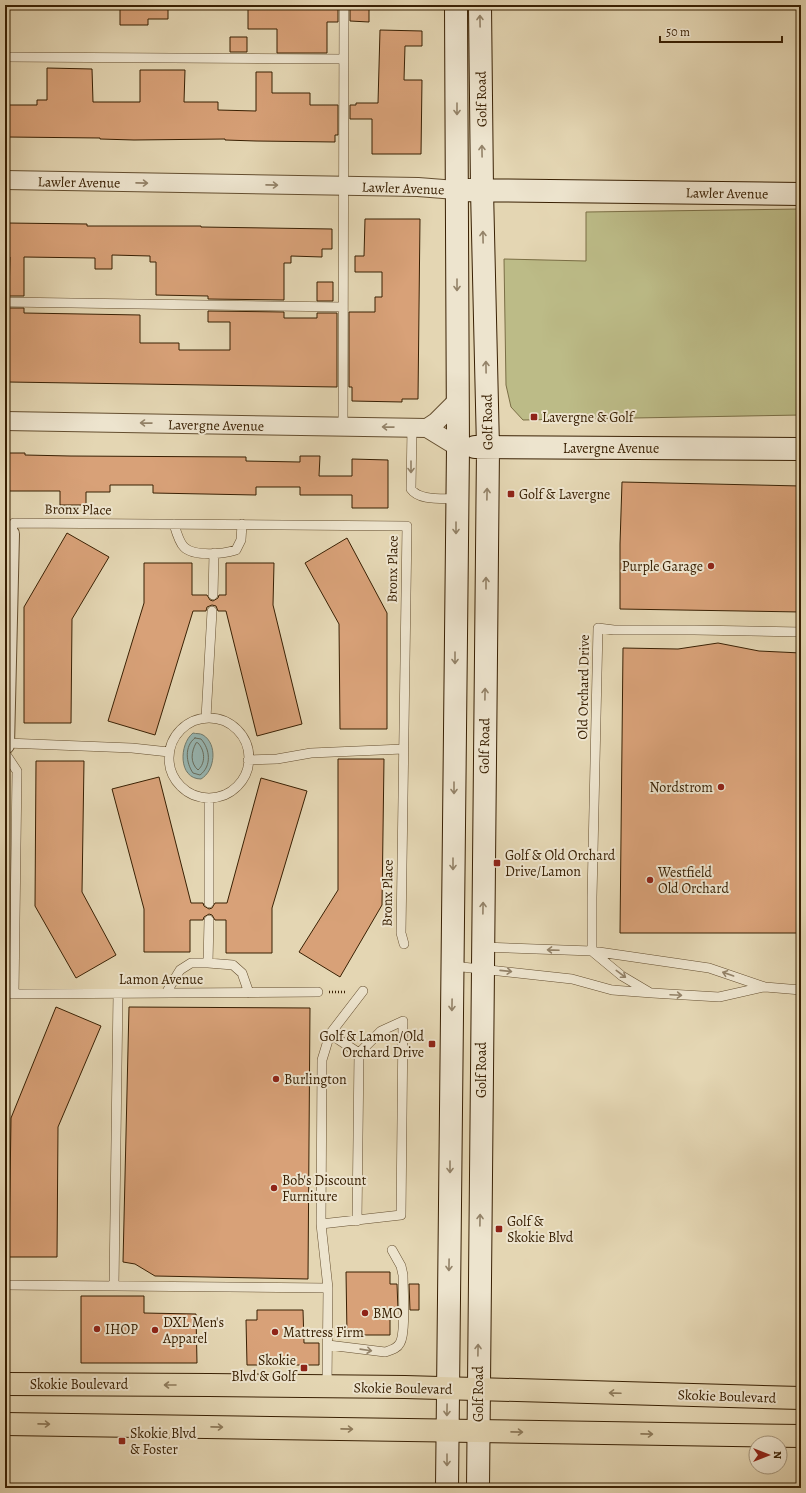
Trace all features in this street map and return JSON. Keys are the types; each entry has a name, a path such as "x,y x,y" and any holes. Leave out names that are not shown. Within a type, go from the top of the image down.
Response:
{"main road":[{"name":"Golf Road","path":"447,1488 453,966 456,499 458,447 456,5"},
{"name":"Golf Road","path":"478,1488 482,947 488,448 482,190 480,5"},
{"name":"Lawler Avenue","path":"456,190 801,194"},
{"name":"Lavergne Avenue","path":"458,447 801,449"},
{"name":"Skokie Boulevard","path":"5,1384 448,1388 801,1398"},
{"path":"5,1424 801,1436"}],"street":[{"name":"Lawler Avenue","path":"5,180 418,187 456,190"},
{"path":"419,428 436,422 457,401"},
{"name":"Lavergne Avenue","path":"5,421 419,428 458,447"},
{"path":"5,747 10,534"}],"lane":[{"path":"343,426 344,5"},
{"path":"5,57 344,59"},
{"path":"5,302 343,307"},
{"path":"419,428 411,489 413,492 422,496 456,499"},
{"name":"Bronx Place","path":"10,534 14,523 407,526 401,933 404,944"},
{"path":"174,524 182,546 190,552 223,554 236,550 241,540 242,524"},
{"path":"213,594 214,553"},
{"path":"206,718 212,611"},
{"name":"Old Orchard Drive","path":"592,951 598,628 614,630 801,632"},
{"path":"206,718 223,721 237,730 243,738 247,749 248,760 246,772 232,791 221,796 210,798 198,797 187,792 178,784 172,774 169,763 169,752 175,737 186,725 196,720 206,718"},
{"path":"10,994 17,771 5,747 132,748 169,752"},
{"path":"248,760 277,758 311,753 403,749"},
{"path":"209,903 210,798"},
{"path":"208,963 209,920"},
{"path":"482,947 592,951 709,968 765,987 801,990"},
{"path":"592,951 622,976 652,994"},
{"path":"166,993 180,970 191,963 208,963 233,965 242,973 249,993"},
{"path":"453,966 572,979 612,990 652,994 719,997 765,987"},
{"path":"327,1386 328,1288 321,1224 322,1060 330,1034 363,991"},
{"name":"Lamon Avenue","path":"10,994 318,992"},
{"path":"114,1286 118,994"},
{"path":"321,1224 357,1220 402,1215 403,1021 380,1031 358,1053 357,1220"},
{"path":"330,1034 358,1053"},
{"path":"328,1345 385,1352 394,1350 400,1344 403,1333 403,1275 401,1266 392,1250"},
{"path":"5,1285 328,1288"}],"path":[{"path":"318,992 363,991"}],"shaded area":[{"path":"801,209 801,415 523,420 511,407 506,385 504,259 586,261 586,212"}],"water":[{"path":"193,733 202,734 208,739 213,751 212,764 206,775 201,779 193,777 188,773 183,760 185,745 188,738"}],"building":[{"path":"120,5 168,5 168,19 148,19 148,25 120,25"},
{"path":"248,5 338,5 338,22 327,22 327,53 277,53 277,29 248,29"},
{"path":"350,6 369,6 369,22 350,21"},
{"path":"380,30 422,31 422,46 405,46 404,80 422,80 421,154 372,154 372,119 350,119 350,105 356,105 356,103 378,103"},
{"path":"230,37 247,37 247,52 230,52"},
{"path":"47,68 92,69 93,102 140,102 140,70 185,70 184,102 218,102 218,110 256,111 256,72 272,72 272,93 310,93 310,105 338,105 338,135 335,135 335,142 225,139 134,140 8,137 8,105 37,105 37,100 47,100"},
{"path":"365,219 420,219 418,399 402,399 402,402 352,401 352,387 349,387 349,312 375,312 375,297 382,297 382,272 355,272 355,256 364,256"},
{"path":"7,223 87,224 87,226 201,226 332,229 332,249 322,249 322,257 291,256 291,263 284,263 284,300 208,299 208,296 156,295 156,262 150,262 150,256 112,255 112,269 95,269 95,258 24,257 24,296 9,296 10,257 6,257"},
{"path":"317,282 333,282 333,301 317,301"},
{"path":"9,308 24,308 24,313 140,315 140,343 179,343 179,350 230,350 230,322 208,322 208,311 284,312 284,318 317,318 317,313 337,313 337,387 8,382 8,365 5,365 5,346 7,346 7,311 9,311"},
{"path":"7,453 70,456 246,457 246,461 300,462 300,456 320,456 319,476 352,476 352,459 388,460 388,508 352,508 352,495 300,495 300,487 256,487 256,495 153,493 153,485 110,485 110,492 86,492 86,505 60,505 60,491 7,491"},
{"name":"Purple Garage","path":"622,482 801,486 801,612 620,609"},
{"path":"67,533 109,557 72,619 71,723 24,723 24,607"},
{"path":"347,538 387,613 387,729 340,729 339,624 305,563"},
{"path":"144,563 192,563 192,595 207,595 210,600 213,601 218,598 219,595 226,595 226,563 274,563 273,605 302,724 257,736 226,611 218,611 216,606 212,605 207,607 206,611 193,611 155,735 108,721 144,603"},
{"path":"718,643 759,651 801,653 801,933 620,933 623,648 678,649"},
{"path":"338,759 384,759 382,905 340,977 299,952 338,890"},
{"path":"36,761 84,761 82,892 116,955 76,978 35,906"},
{"path":"159,777 191,903 203,903 204,906 209,909 212,908 215,903 227,903 261,778 307,791 272,908 272,953 226,953 226,920 215,920 212,915 209,914 204,917 203,920 190,920 190,952 144,952 144,909 112,789"},
{"path":"56,1007 101,1026 58,1127 57,1257 9,1257 11,1118"},
{"path":"129,1007 310,1008 308,1279 155,1276 135,1264 123,1262"},
{"path":"346,1272 390,1272 390,1284 397,1284 398,1310 390,1310 390,1335 347,1335"},
{"path":"409,1284 419,1284 419,1310 410,1310"},
{"name":"DXL Men's Apparel","path":"81,1296 144,1296 144,1313 196,1314 197,1363 81,1363"},
{"name":"Mattress Firm","path":"257,1310 303,1310 304,1343 319,1343 319,1365 247,1365 246,1320 257,1320"}],"place":[{"name":"Lavergne & Golf","path":"534,417"},
{"name":"Golf & Lavergne","path":"511,494"},
{"name":"Purple Garage","path":"711,566"},
{"name":"Nordstrom","path":"721,787"},
{"name":"Golf & Old Orchard Drive/Lamon","path":"497,863"},
{"name":"Westfield Old Orchard","path":"650,880"},
{"name":"Golf & Lamon/Old Orchard Drive","path":"432,1044"},
{"name":"Burlington","path":"276,1079"},
{"name":"Bob's Discount Furniture","path":"274,1188"},
{"name":"Golf & Skokie Blvd","path":"499,1229"},
{"name":"BMO","path":"365,1313"},
{"name":"IHOP","path":"97,1329"},
{"name":"DXL Men's Apparel","path":"155,1330"},
{"name":"Mattress Firm","path":"275,1332"},
{"name":"Skokie Blvd & Golf","path":"304,1368"},
{"name":"Skokie Blvd & Foster","path":"122,1441"}]}
